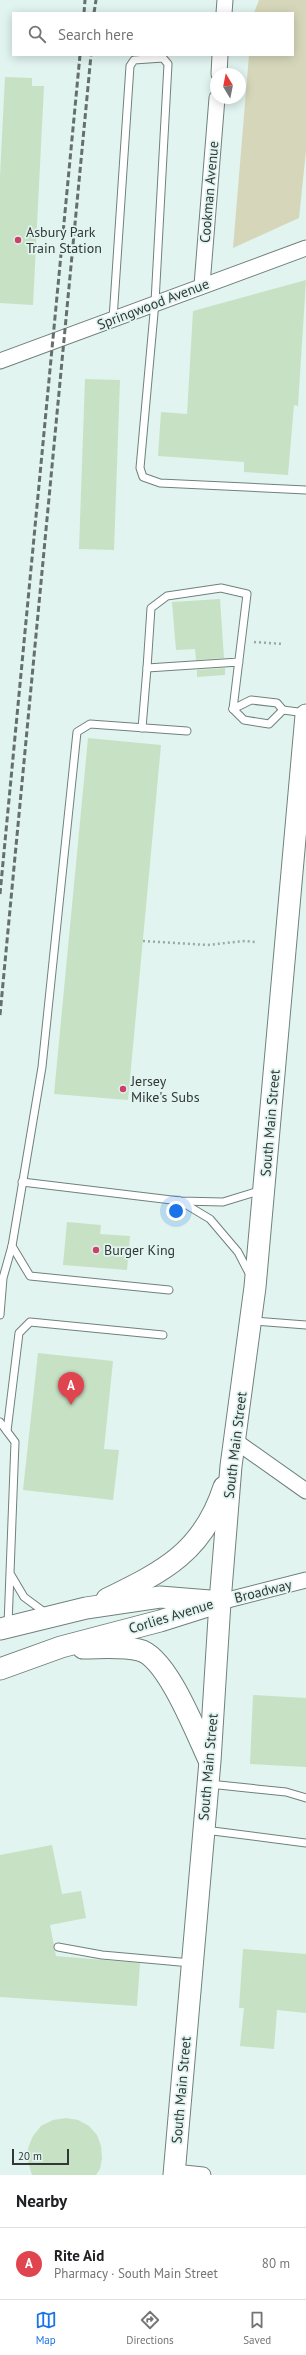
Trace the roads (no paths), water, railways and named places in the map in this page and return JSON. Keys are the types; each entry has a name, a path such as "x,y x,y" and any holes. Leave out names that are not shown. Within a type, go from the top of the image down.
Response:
{"main road":[{"name":"South Main Street","path":"174,2174 210,1761 220,1602 231,1466 255,1287 306,714"},
{"path":"86,1608 169,1567 189,1550 205,1528 221,1497 231,1466"},
{"name":"Corlies Avenue","path":"4,1628 86,1608 160,1597 220,1602"},
{"name":"Corlies Avenue","path":"0,1669 61,1647 160,1621 220,1602"},
{"path":"61,1647 140,1650 163,1668 180,1698 210,1761"}],"street":[{"path":"224,12 225,0"},
{"path":"219,68 220,56"},
{"name":"Cookman Avenue","path":"202,285 217,104"},
{"name":"Springwood Avenue","path":"0,361 155,302 306,248"},
{"path":"234,1440 306,1491"},
{"name":"Broadway","path":"220,1602 306,1580"},
{"path":"174,2174 204,2175"}],"lane":[{"path":"113,319 130,66 134,60 163,58 168,64 155,302 140,468 143,477 160,484 306,490"},
{"path":"142,728 150,608 167,596 221,588 247,594 233,709"},
{"path":"147,668 239,662"},
{"path":"233,709 251,700 277,703 283,710 306,714"},
{"path":"233,709 244,720 269,724 283,710"},
{"path":"0,1315 3,1278 12,1246 42,1067 77,732 90,724 187,731"},
{"path":"22,1182 180,1201 223,1202 264,1189"},
{"path":"180,1201 210,1219 238,1252 255,1287"},
{"path":"12,1246 30,1276 169,1290"},
{"path":"250,1321 306,1325"},
{"path":"7,1432 19,1333 30,1322 163,1335"},
{"path":"0,1422 15,1442 11,1574 4,1628"},
{"path":"11,1574 24,1597 52,1617"},
{"path":"207,1784 286,1792 306,1798"},
{"path":"203,1830 306,1843"},
{"path":"58,1947 102,1955 192,1963"}],"railway":[{"path":"84,12 85,0"},
{"path":"94,12 96,0"},
{"path":"0,894 80,56"},
{"path":"0,1015 91,56"}],"place":[{"name":"Asbury Park Train Station","path":"18,240"},
{"name":"Jersey Mike's Subs","path":"123,1089"},
{"name":"Burger King","path":"96,1250"},
{"name":"Rite Aid","path":"71,1405"}]}
